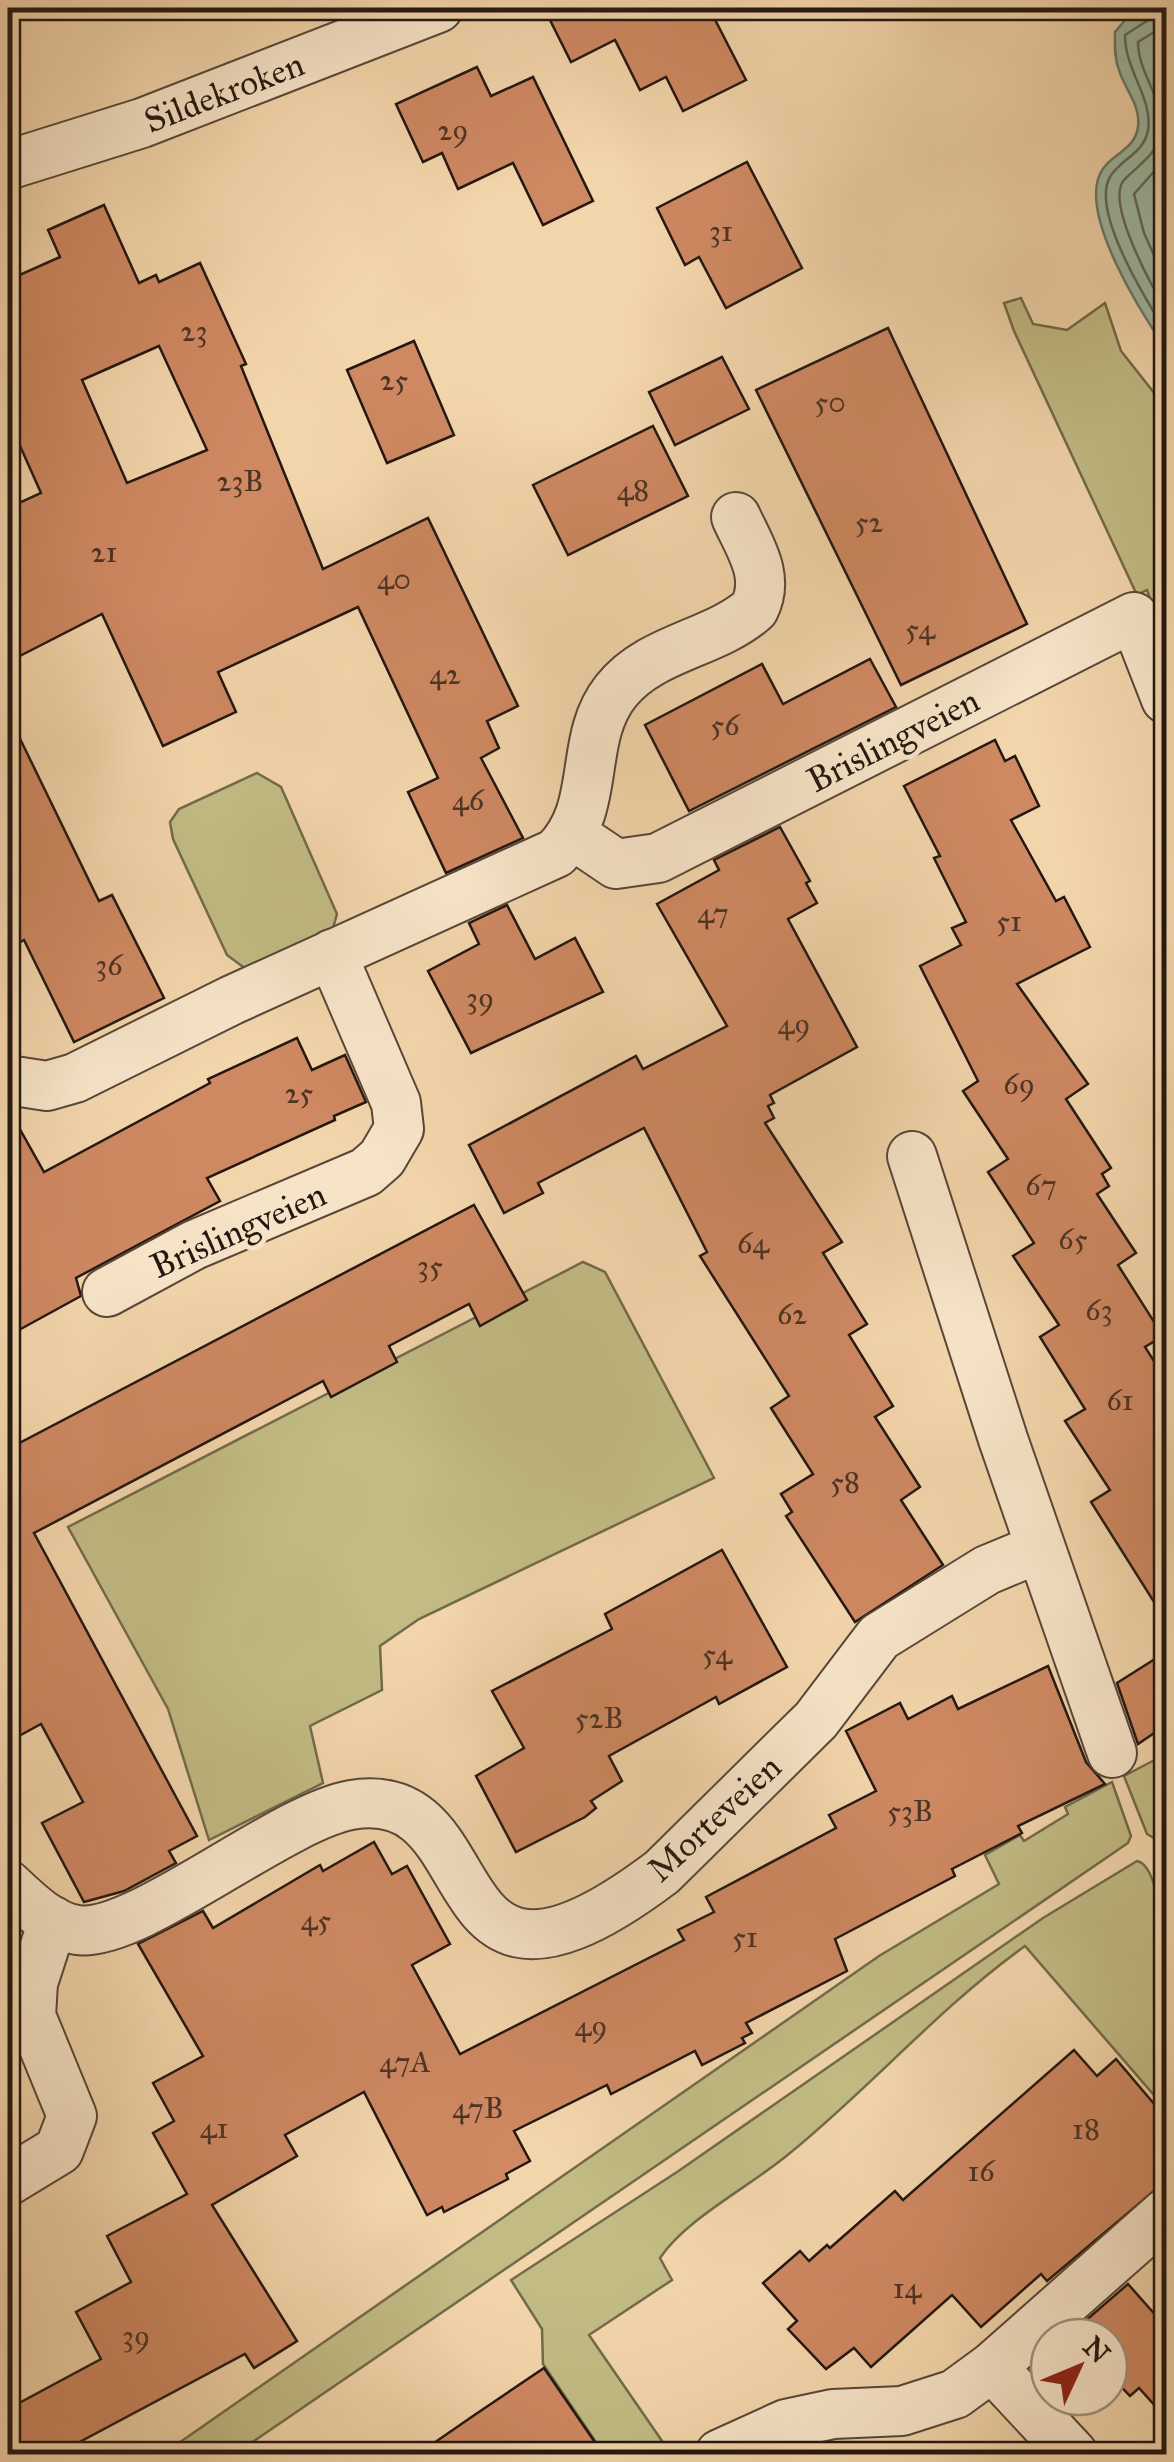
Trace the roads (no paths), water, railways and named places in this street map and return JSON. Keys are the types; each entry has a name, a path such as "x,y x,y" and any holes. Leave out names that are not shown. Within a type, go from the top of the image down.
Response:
{"street":[{"name":"Sildekroken","path":"8,164 142,123 438,8"},
{"path":"8,1080 48,1086 75,1078 332,954 548,857 573,835 587,800 594,735 617,689 646,664 754,608 761,589 759,567 736,516"},
{"name":"Brislingveien","path":"573,835 616,864 658,858 1134,617 1166,699"},
{"name":"Brislingveien","path":"107,1292 194,1245 366,1172 388,1148 399,1129 396,1103 332,954"},
{"path":"912,1156 1040,1548 1112,1753"},
{"name":"Morteveien","path":"53,1921 78,1930 109,1927 324,1814 365,1804 388,1807 414,1818 439,1840 494,1924 522,1938 556,1931 639,1889 662,1872 816,1720 879,1637 987,1570 1040,1548"},
{"path":"8,1885 53,1921 33,1983 31,2016 72,2116 59,2150 8,2181"},
{"path":"720,2454 786,2424 833,2414 929,2405 955,2394 992,2367 1166,2213"},
{"path":"992,2367 1073,2454"}],"water":[{"path":"1166,8 1166,349 1116,264 1098,215 1096,192 1100,174 1132,142 1138,127 1135,105 1117,65 1115,32 1126,19"}]}
